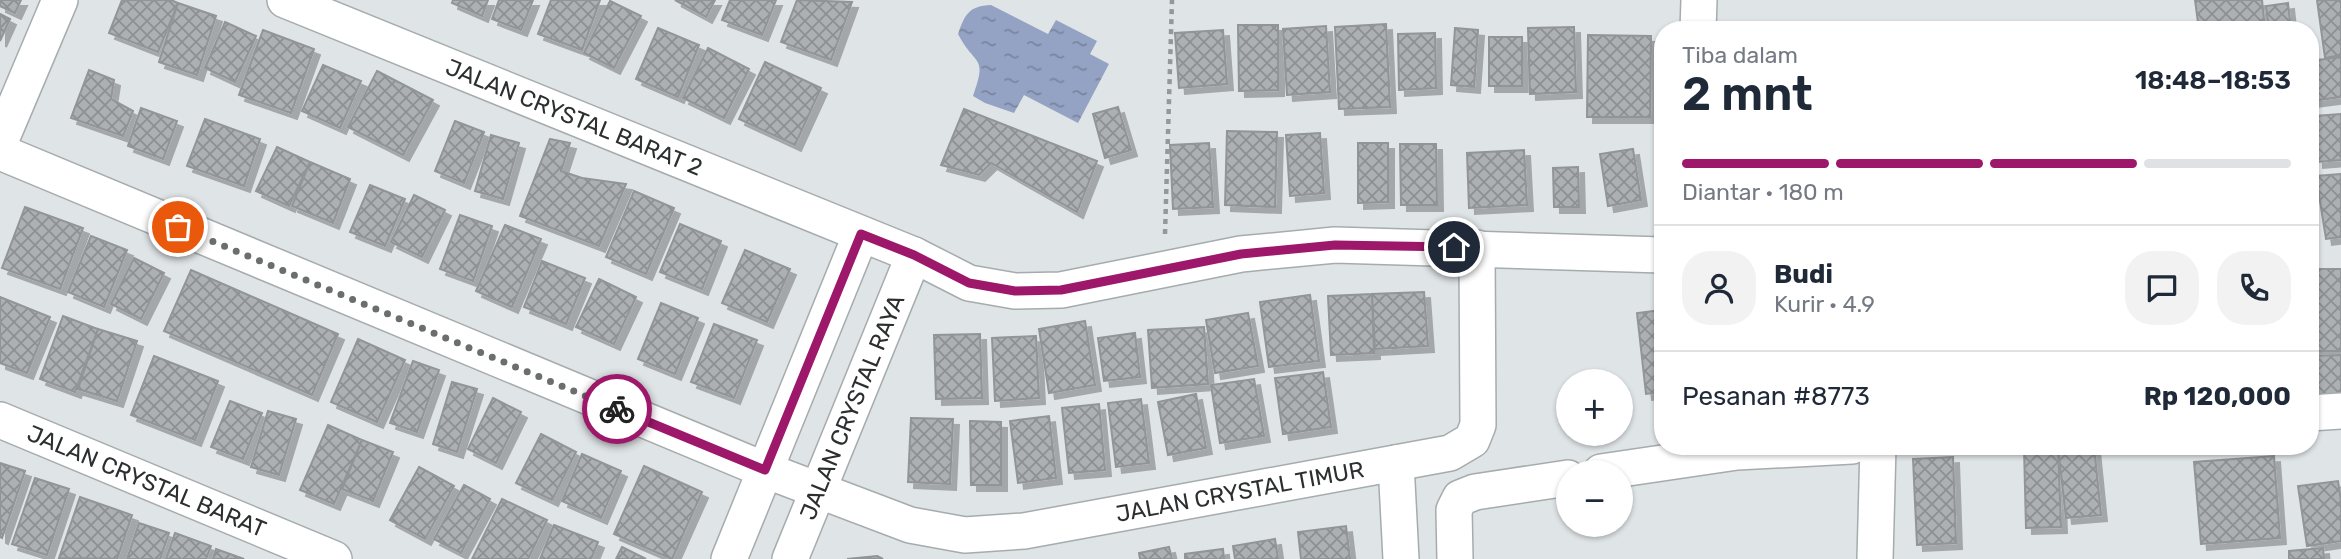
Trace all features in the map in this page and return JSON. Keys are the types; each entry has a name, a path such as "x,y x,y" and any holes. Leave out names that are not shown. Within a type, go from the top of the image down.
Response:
{"street":[{"path":"0,142 60,0"},
{"name":"JALAN CRYSTAL BARAT 2","path":"285,0 914,255 969,283 1015,291 1061,290 1241,254 1335,245 1654,256"},
{"path":"1698,21 1699,0"},
{"name":"JALAN CRYSTAL TIMUR","path":"0,152 765,470 910,525 965,535 1024,531 1450,453 1472,440 1478,425 1477,248"},
{"path":"729,559 861,234"},
{"name":"JALAN CRYSTAL RAYA","path":"790,559 914,255"},
{"path":"2319,412 2341,411"},
{"name":"JALAN CRYSTAL BARAT","path":"0,420 334,559"},
{"path":"1633,467 1717,455"},
{"path":"1875,559 1878,455"},
{"path":"1396,463 1401,559"},
{"path":"1455,559 1454,510 1460,498 1475,492 1556,480"}],"path":[{"path":"1164,270 1172,0"}],"water":[{"path":"991,5 1048,34 1056,20 1097,41 1090,54 1109,64 1078,123 1024,95 1014,113 973,96 979,73 978,62 958,34 969,12"}],"building":[{"path":"0,0 21,0 15,13 0,6"},
{"path":"122,0 171,0 178,3 158,52 109,33"},
{"path":"453,0 488,0 482,16 452,3"},
{"path":"499,0 533,0 521,30 492,19"},
{"path":"551,0 600,0 582,50 538,34"},
{"path":"675,0 715,0 706,17"},
{"path":"730,0 776,0 762,35 722,20"},
{"path":"797,0 852,2 831,60 781,42"},
{"path":"2195,0 2262,0 2264,21 2198,21"},
{"path":"2317,0 2341,0 2341,55 2325,58"},
{"path":"610,1 641,16 614,68 584,53"},
{"path":"178,3 216,16 197,75 159,62"},
{"path":"2288,3 2290,21 2268,21 2266,6"},
{"path":"0,14 10,19 0,41"},
{"path":"225,22 256,36 235,82 205,68"},
{"path":"1386,24 1390,107 1339,109 1335,27"},
{"path":"1238,25 1278,25 1278,90 1239,91"},
{"path":"1326,26 1330,92 1287,95 1283,29"},
{"path":"1574,27 1576,92 1530,94 1528,28"},
{"path":"658,28 699,45 678,97 636,79"},
{"path":"1455,28 1478,30 1474,87 1451,85"},
{"path":"263,30 314,49 291,113 239,95"},
{"path":"1223,30 1227,84 1179,88 1175,33"},
{"path":"1435,33 1436,88 1399,90 1398,34"},
{"path":"1588,35 1651,36 1650,117 1587,117"},
{"path":"1489,37 1522,37 1522,86 1489,86"},
{"path":"708,48 749,69 724,118 683,98"},
{"path":"2341,57 2341,97 2319,100 2319,60"},
{"path":"765,62 821,88 795,145 739,119"},
{"path":"323,65 361,81 340,128 302,111"},
{"path":"89,70 114,80 111,99 133,111 123,136 71,118"},
{"path":"377,71 433,100 403,155 348,127"},
{"path":"1118,107 1131,150 1105,158 1093,114"},
{"path":"141,108 177,121 163,159 128,146"},
{"path":"964,109 1097,161 1077,212 991,163 979,175 941,165"},
{"path":"2341,114 2341,160 2319,162 2319,116"},
{"path":"205,119 260,139 244,186 187,166"},
{"path":"455,121 484,132 464,183 435,171"},
{"path":"1227,131 1277,132 1275,207 1225,205"},
{"path":"1320,133 1324,193 1290,196 1286,135"},
{"path":"491,135 519,143 503,199 475,191"},
{"path":"550,139 570,143 561,171 582,178 626,184 599,246 520,216"},
{"path":"1209,143 1213,207 1173,209 1170,145"},
{"path":"1358,143 1388,143 1388,202 1358,203"},
{"path":"1400,144 1436,144 1437,205 1401,205"},
{"path":"277,147 310,162 289,206 256,191"},
{"path":"1633,149 1641,200 1608,206 1600,154"},
{"path":"1524,150 1527,205 1469,208 1467,153"},
{"path":"310,162 350,179 333,223 292,206"},
{"path":"1578,167 1579,207 1554,207 1553,168"},
{"path":"2341,174 2341,237 2326,239 2319,195 2319,176"},
{"path":"370,185 405,199 385,246 350,232"},
{"path":"634,191 674,208 646,274 606,257"},
{"path":"414,195 445,210 422,257 391,242"},
{"path":"25,207 83,228 60,289 2,268"},
{"path":"460,215 492,226 473,281 440,269"},
{"path":"680,224 721,241 702,289 660,272"},
{"path":"505,225 541,239 512,307 476,291"},
{"path":"91,236 127,250 104,307 68,292"},
{"path":"745,250 790,269 767,322 722,303"},
{"path":"134,258 164,273 141,319 111,304"},
{"path":"542,261 585,278 566,324 524,307"},
{"path":"2319,269 2341,269 2341,351 2319,351"},
{"path":"191,270 338,334 312,395 164,331"},
{"path":"599,279 636,297 614,344 576,327"},
{"path":"1424,292 1428,346 1375,349 1372,294"},
{"path":"1372,294 1374,353 1331,355 1328,296"},
{"path":"1310,295 1319,361 1269,367 1260,302"},
{"path":"0,297 50,317 27,373 0,363"},
{"path":"661,303 698,318 675,374 638,359"},
{"path":"1654,311 1654,393 1646,394 1637,313"},
{"path":"1248,313 1258,366 1215,373 1206,320"},
{"path":"63,316 98,329 75,392 40,379"},
{"path":"1085,321 1095,385 1049,393 1039,329"},
{"path":"714,324 757,340 734,398 691,382"},
{"path":"1204,327 1208,384 1152,388 1148,330"},
{"path":"98,329 137,341 117,401 78,389"},
{"path":"1135,333 1140,377 1104,381 1098,338"},
{"path":"980,334 982,398 936,399 934,335"},
{"path":"1036,336 1039,398 995,401 992,338"},
{"path":"358,339 405,360 377,422 331,402"},
{"path":"2341,355 2341,403 2319,403 2319,356"},
{"path":"154,356 218,381 195,440 131,415"},
{"path":"413,361 439,370 417,432 390,423"},
{"path":"1323,372 1331,427 1283,434 1275,378"},
{"path":"1254,379 1264,436 1220,443 1211,385"},
{"path":"452,382 477,389 457,452 433,444"},
{"path":"1196,394 1206,448 1168,455 1158,402"},
{"path":"493,398 521,412 496,463 468,449"},
{"path":"1141,399 1149,463 1116,467 1108,403"},
{"path":"230,401 262,413 243,459 211,447"},
{"path":"1099,404 1105,470 1069,473 1062,408"},
{"path":"268,411 296,419 279,475 251,467"},
{"path":"1049,416 1056,478 1018,483 1010,421"},
{"path":"911,418 953,419 950,484 908,482"},
{"path":"970,421 1001,422 1001,485 971,485"},
{"path":"328,425 362,440 334,504 300,490"},
{"path":"541,434 576,452 552,500 516,483"},
{"path":"362,440 393,452 373,501 342,489"},
{"path":"582,454 621,471 601,518 562,501"},
{"path":"2024,455 2058,455 2061,527 2026,528"},
{"path":"2059,455 2095,455 2101,515 2066,518"},
{"path":"2274,456 2280,538 2201,544 2194,462"},
{"path":"1953,457 1956,543 1917,545 1913,459"},
{"path":"0,463 25,471 2,538 0,537"},
{"path":"644,466 702,492 672,559 614,534"},
{"path":"419,467 454,486 425,539 390,520"},
{"path":"35,478 69,489 47,555 12,544"},
{"path":"2338,481 2341,541 2307,546 2298,486"},
{"path":"464,485 490,499 461,553 434,539"},
{"path":"80,497 132,515 117,559 59,558"},
{"path":"502,499 547,520 528,559 472,559"},
{"path":"139,523 169,533 160,559 127,559"},
{"path":"554,525 598,542 591,559 540,559"},
{"path":"1346,526 1350,559 1301,559 1298,532"},
{"path":"175,533 211,546 206,559 166,559"},
{"path":"1275,539 1278,559 1235,559 1233,546"},
{"path":"622,547 646,559 616,559"},
{"path":"1169,547 1172,559 1140,559 1139,553"},
{"path":"2323,548 2324,559 2289,559 2289,551"},
{"path":"216,549 244,559 213,559"},
{"path":"1223,549 1224,559 1185,559 1185,554"},
{"path":"877,556 883,559 847,559"}],"way so far":[{"path":"178,227 617,409"}],"route":[{"path":"617,409 765,470 861,234 914,255 969,283 1015,291 1061,290 1241,254 1335,245 1454,247"}]}
